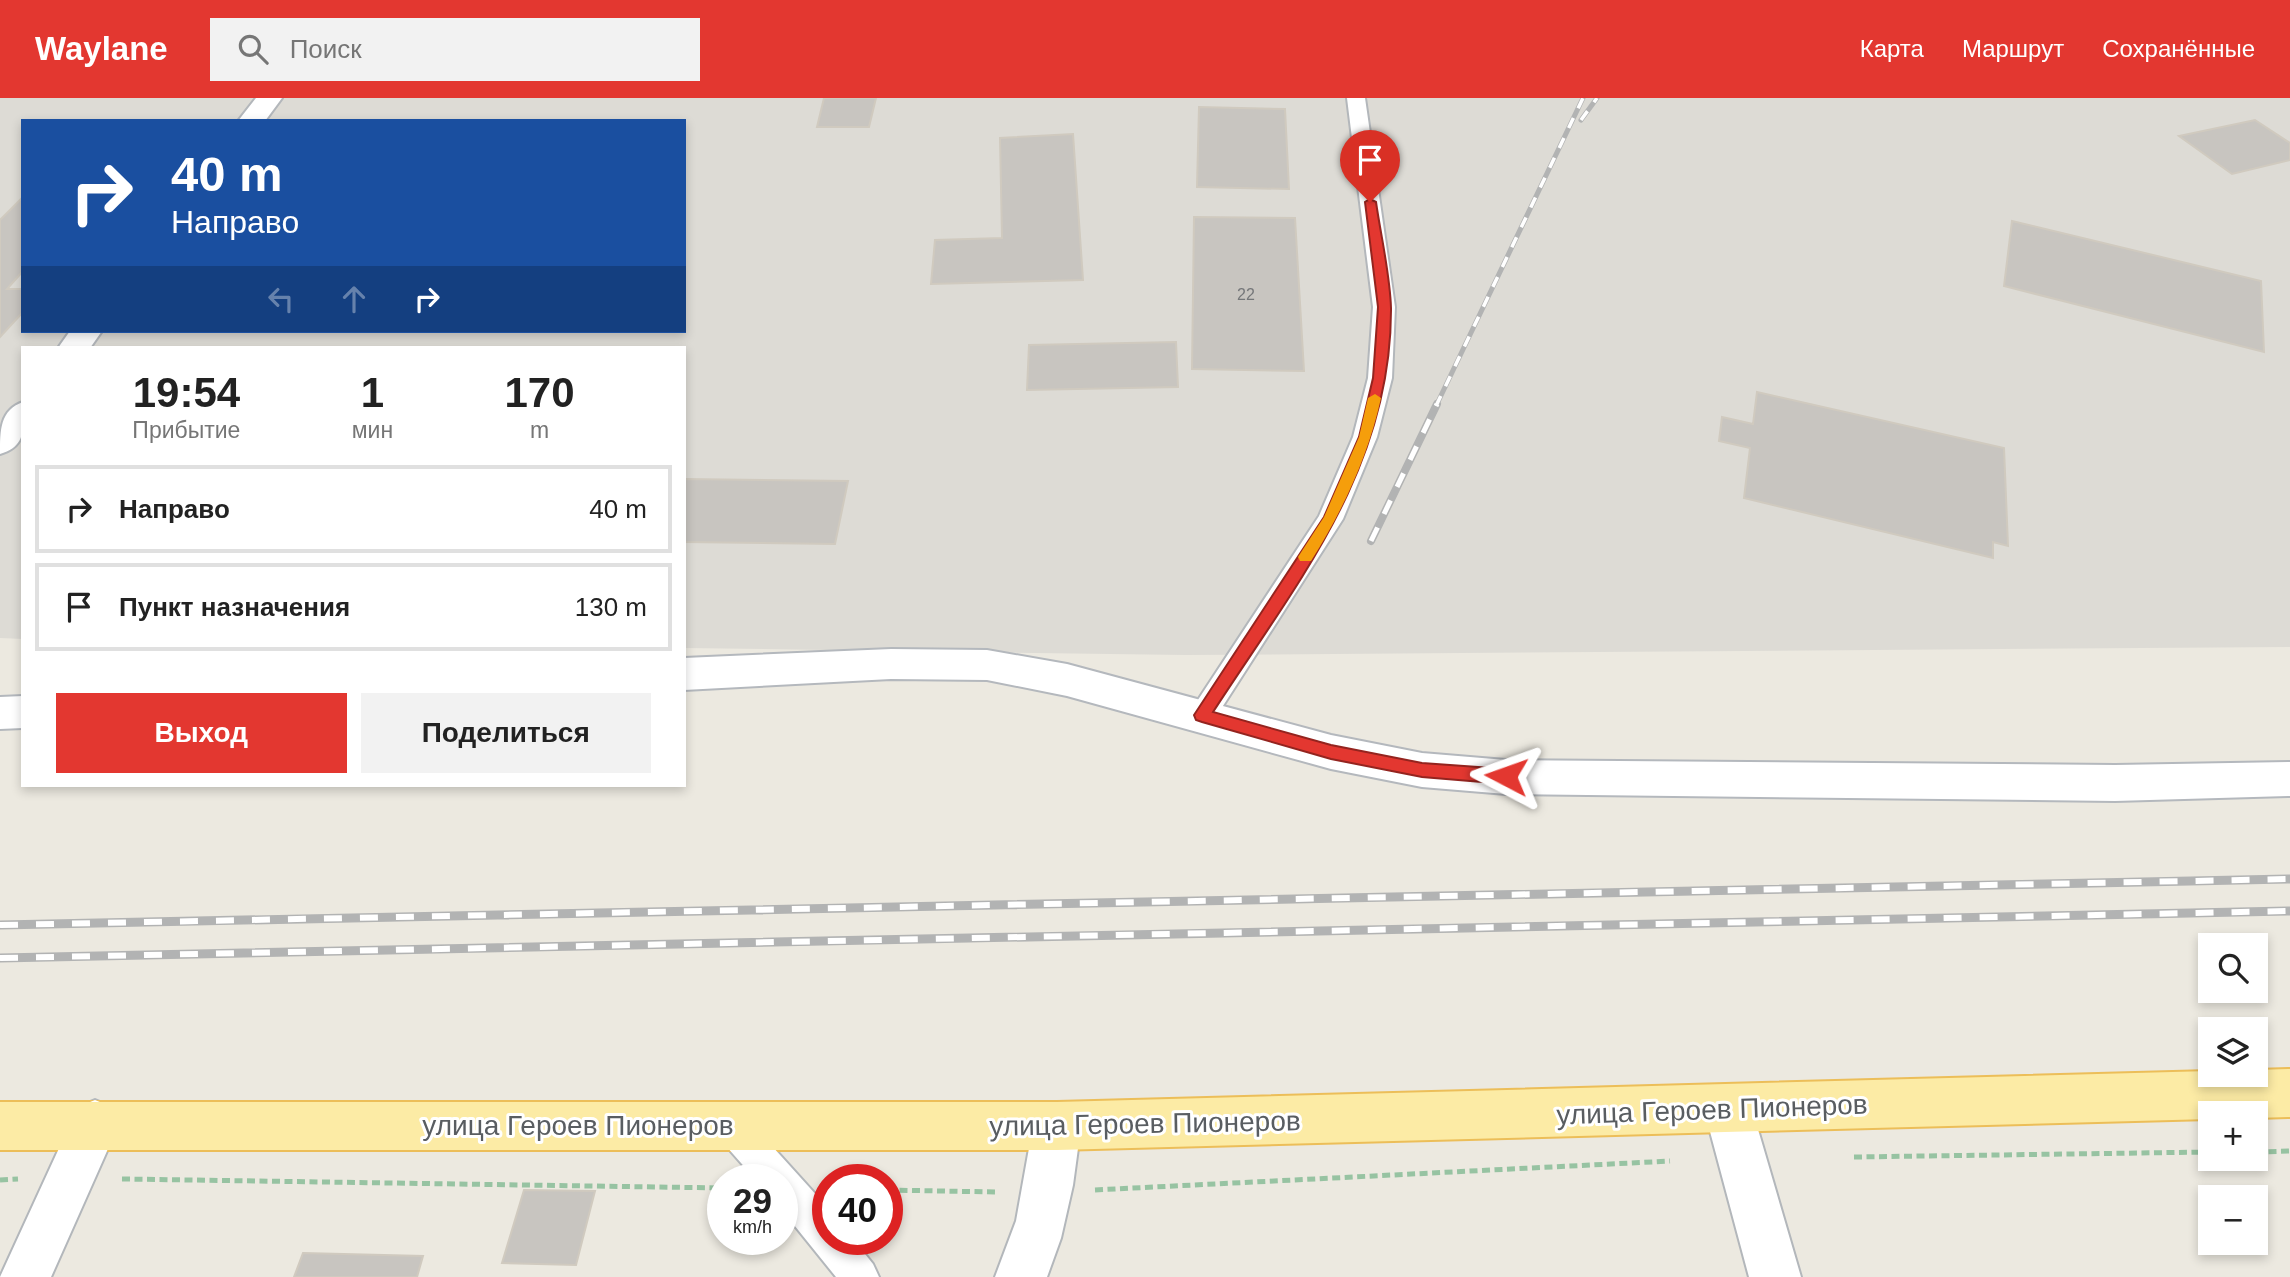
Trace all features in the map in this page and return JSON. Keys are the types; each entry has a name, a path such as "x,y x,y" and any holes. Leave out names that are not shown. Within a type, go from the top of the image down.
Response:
{"main road":[{"name":"улица Героев Пионеров","path":"0,1126 1056,1126 2290,1093"}],"street":[{"path":"253,119 269,98"},
{"path":"0,442 21,415"},
{"path":"686,674 891,664 987,666 1067,680 1357,757 1422,770 1506,776 2115,783 2290,779"},
{"path":"0,713 21,712"},
{"path":"1728,1109 1775,1277"},
{"path":"25,1277 95,1124"},
{"path":"1021,1277 1039,1233 1049,1192 1056,1126"}],"lane":[{"path":"1202,715 1330,519 1365,437 1380,378 1384,307 1356,98"},
{"path":"731,1126 766,1164"},
{"path":"798,1202 812,1219"},
{"path":"842,1255 860,1277"}],"path":[{"path":"2268,1152 2290,1151"},
{"path":"1852,1157 2198,1152"},
{"path":"903,1190 1049,1192 1742,1158"},
{"path":"0,1180 707,1188"}],"shaded area":[{"path":"0,98 2290,98 2290,647 1186,655 686,648 686,346 21,346 21,639 0,638"}],"building":[{"path":"824,98 876,98 869,127 817,127"},
{"path":"1199,107 1285,109 1289,189 1197,187"},
{"path":"2255,120 2290,143 2290,160 2232,174 2179,136"},
{"path":"1073,134 1083,280 931,284 935,240 1002,238 1000,138"},
{"path":"21,199 21,273 7,289 21,289 21,314 0,337 0,220"},
{"path":"1194,217 1295,218 1304,371 1192,369"},
{"path":"2012,221 2261,281 2264,352 2004,286"},
{"path":"1176,342 1178,387 1027,390 1029,345"},
{"path":"1757,392 2004,448 2008,546 1993,542 1993,558 1744,498 1750,448 1719,441 1722,417 1753,424"},
{"path":"686,479 848,481 835,544 686,542"},
{"path":"524,1190 595,1191 576,1265 502,1263"},
{"path":"303,1253 423,1256 417,1277 294,1277"}],"railway":[{"path":"1436,406 1583,98"},
{"path":"1581,120 1597,98"},
{"path":"1371,541 1437,404"},
{"path":"0,925 2290,879"},
{"path":"0,958 2290,911"}],"slow traffic":[{"path":"1305,557 1330,519 1365,437 1375,398"}],"route":[{"path":"1370,202 1384,307 1380,378 1365,437 1330,519 1202,715 1331,752 1422,770 1506,776"}]}
